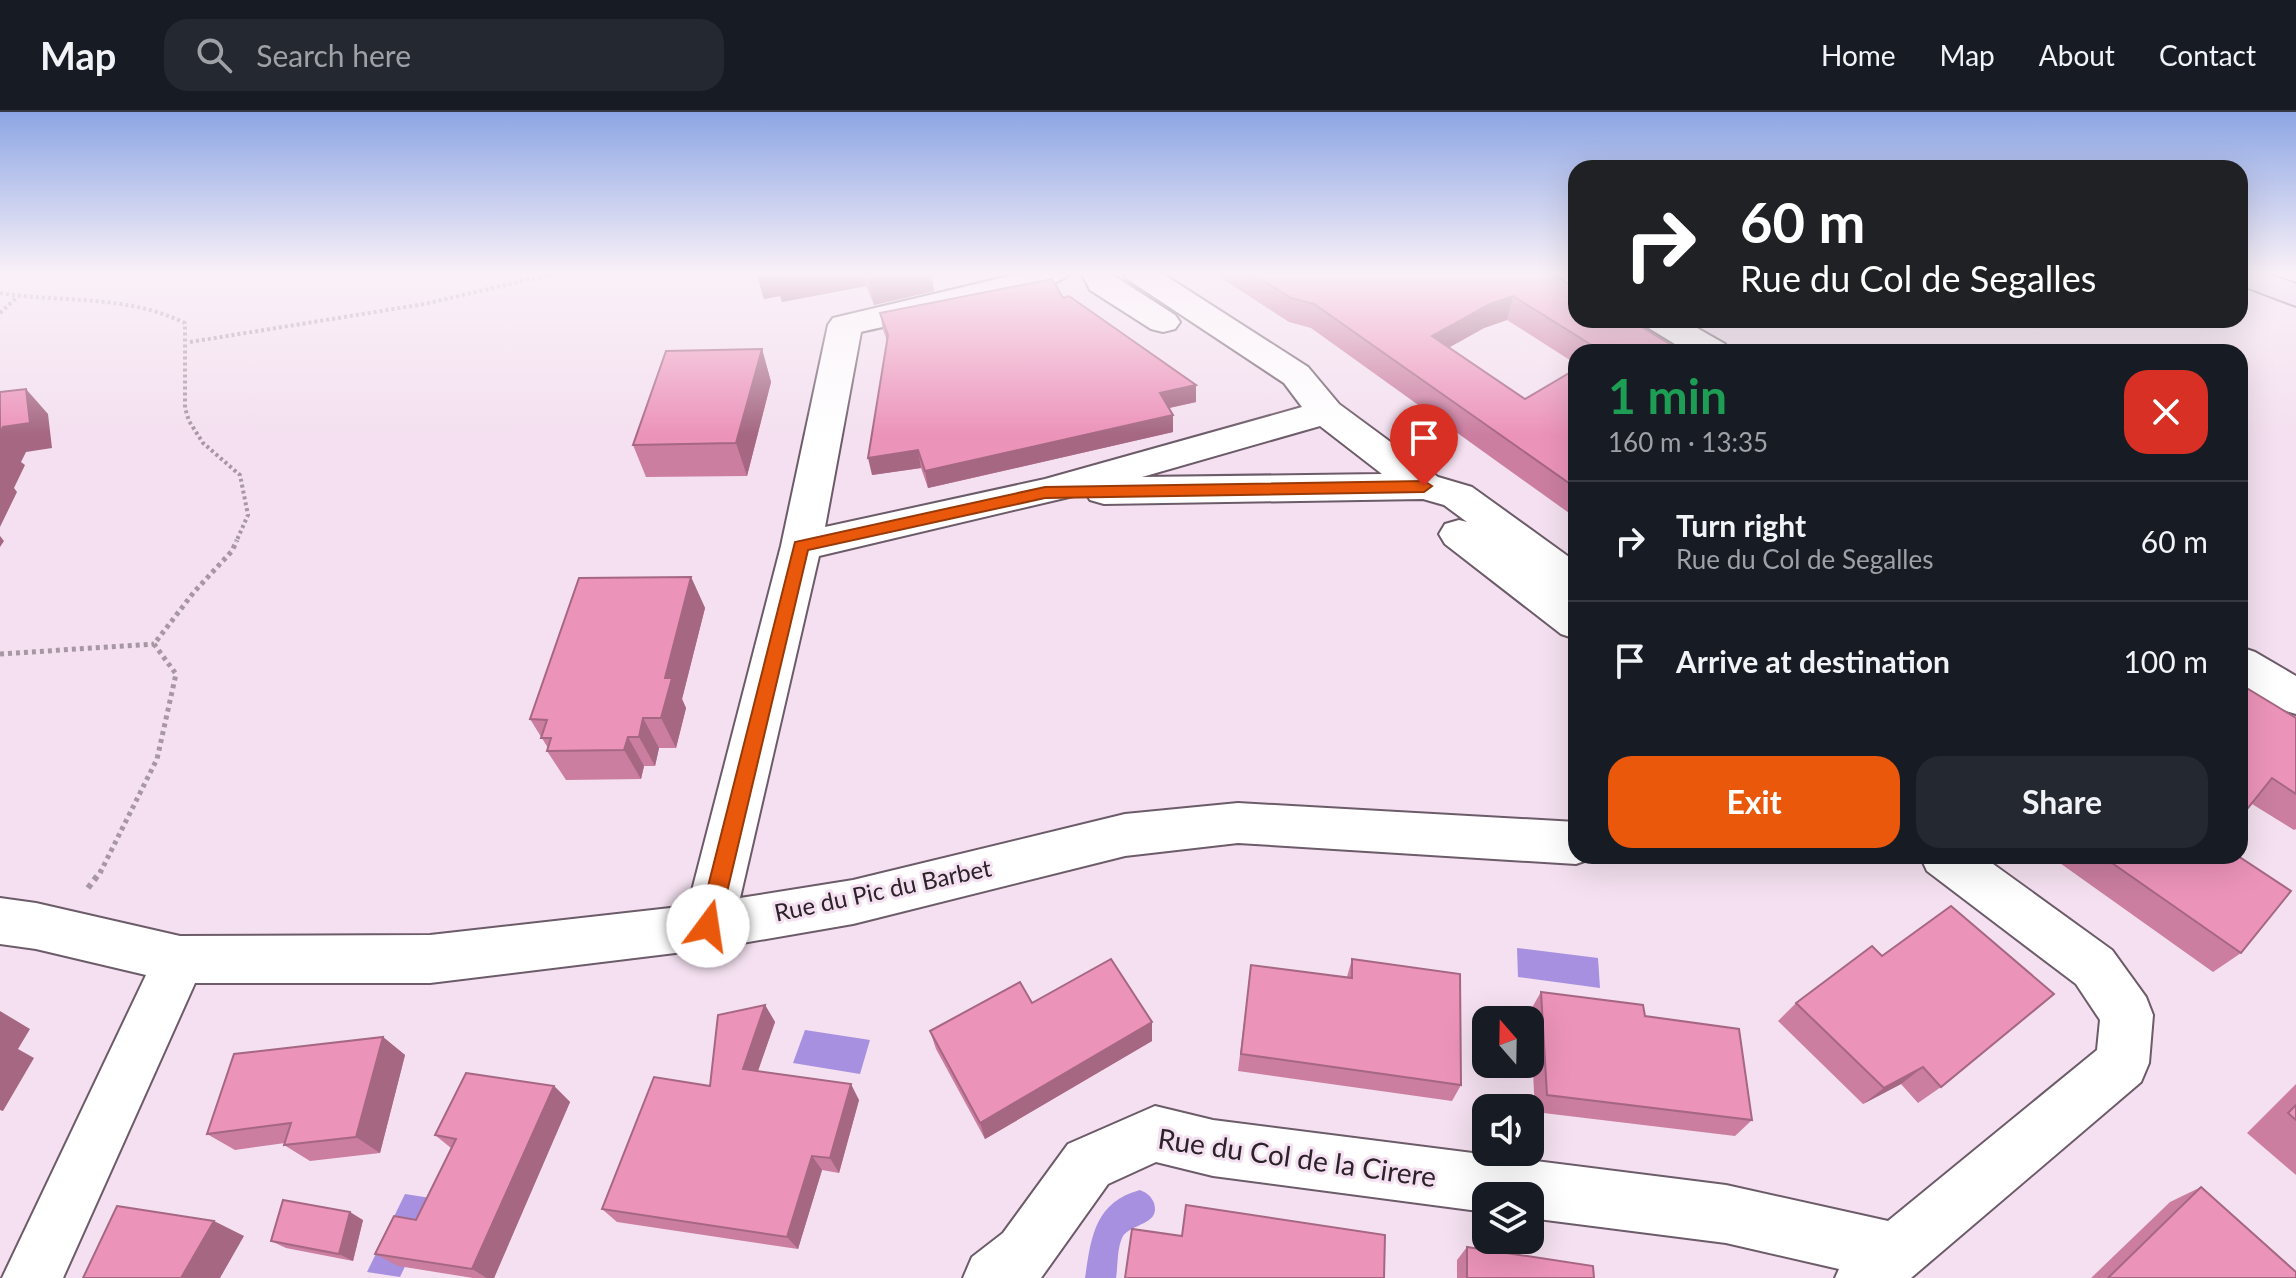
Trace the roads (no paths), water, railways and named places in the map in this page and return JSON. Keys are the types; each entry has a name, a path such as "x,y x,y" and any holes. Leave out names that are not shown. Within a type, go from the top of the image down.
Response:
{"street":[{"path":"708,926 801,546 845,326"},
{"path":"1171,326 1271,390 1326,412"},
{"path":"1221,326 1296,375 1326,412 1424,486 1434,515 1568,617"},
{"path":"1672,328 1700,344"},
{"path":"801,546 1045,492 1326,412"},
{"path":"1045,492 1424,486 1458,496 1568,577"},
{"path":"2248,669 2296,697"},
{"name":"Rue du Pic du Barbet","path":"0,921 56,930 180,960 430,959 708,926 853,902 1125,835 1238,823 1568,843"},
{"path":"1880,1265 2122,1063 2127,1015 2094,967 1955,864"},
{"path":"32,1278 180,960"},
{"name":"Rue du Col de la Cirere","path":"993,1278 1024,1254 1088,1164 1155,1134 1213,1148 1726,1214 1880,1265"}]}
